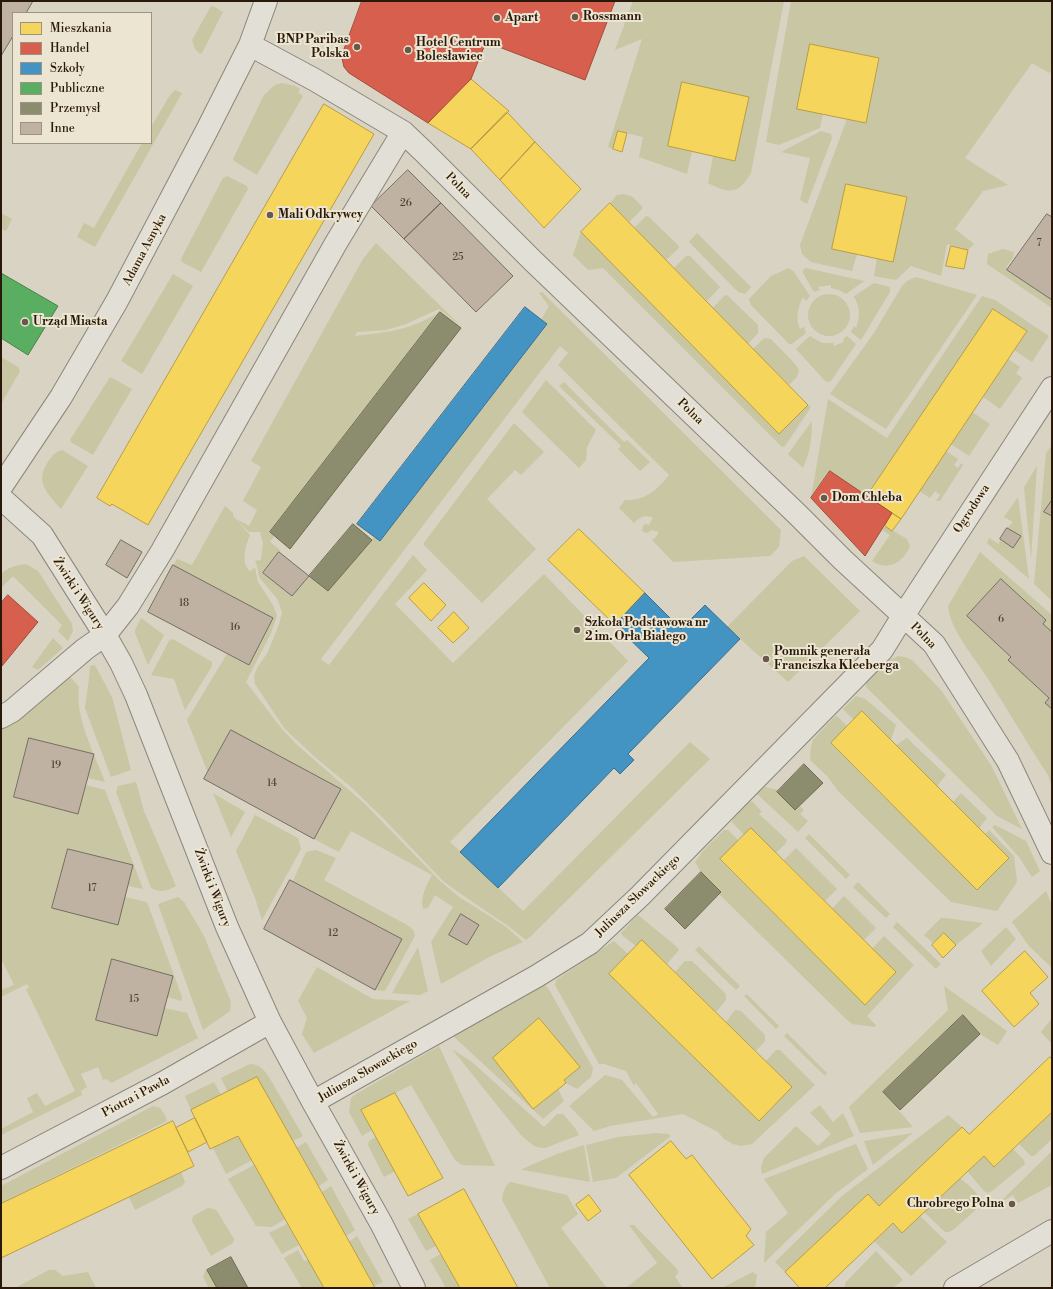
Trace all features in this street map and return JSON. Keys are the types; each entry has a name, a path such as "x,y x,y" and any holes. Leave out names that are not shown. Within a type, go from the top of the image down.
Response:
{"street":[{"name":"Adama Asnyka","path":"1,487 61,397 114,308 250,45 266,1"},
{"name":"Polna","path":"250,45 315,80 403,132 423,150 533,261 934,644 1008,760 1052,853"},
{"path":"1,717 12,710 85,649 105,635 142,585 336,243 403,132"},
{"name":"Ogrodowa","path":"903,616 1049,400"},
{"name":"Żwirki i Wigury","path":"1,498 42,535 121,663 136,695 227,927 270,1022 313,1102 381,1222 414,1288"},
{"name":"Juliusza Słowackiego","path":"313,1102 537,976 590,943 640,896 882,650 903,616"},
{"name":"Piotra i Pawła","path":"1,1168 163,1084 270,1022"},
{"path":"955,1288 1052,1231"}],"shaded area":[{"path":"633,1 784,1 751,173 737,189 722,189 708,183 713,156 692,151 687,174 639,157 643,137 618,131 613,149 608,147 642,39 615,50"},
{"path":"791,1 1052,1 1052,69 1049,73 1032,63 965,158 1008,185 983,191 955,229 974,244 968,250 947,244 941,276 911,266 896,280 874,276 877,258 907,197 846,184 832,248 857,254 852,271 811,262 802,254 800,245 847,119 866,123 879,58 810,44 823,114 820,128 779,145 766,142"},
{"path":"211,6 223,12 202,53 200,54 195,49 192,40"},
{"path":"282,83 295,86 300,89 298,92 303,96 257,175 233,159 264,95 275,85"},
{"path":"175,90 182,93 95,247 77,237 84,223 94,228 141,144 152,144 152,125 170,95"},
{"path":"821,131 831,134 832,138 807,204 800,200 810,158 781,152"},
{"path":"227,176 247,186 248,189 201,272 182,262 181,260 223,178"},
{"path":"624,194 633,197 643,208 629,222 610,203 617,195"},
{"path":"1,213 12,219 6,231 1,228"},
{"path":"646,216 649,217 678,245 679,248 666,260 634,228"},
{"path":"581,231 779,433 808,405 811,407 785,446 782,447 603,268 588,270 573,255"},
{"path":"697,233 751,287 745,294 738,292 689,242"},
{"path":"376,243 461,326 439,309 406,324 386,330 357,332 355,336 399,329 419,323 440,312 270,532 274,536 270,542 280,550 263,573 292,596 309,576 328,591 374,537 380,541 547,325 541,320 549,306 539,293 542,292 781,530 779,547 770,556 673,562 652,540 659,532 651,530 646,533 642,531 643,526 645,524 649,525 653,518 648,516 643,517 634,523 619,508 625,500 639,499 650,494 669,475 558,365 568,353 560,346 321,659 329,665 413,555 427,570 395,604 453,663 544,574 628,661 450,842 523,911 690,742 710,759 526,940 443,881 351,787 315,757 284,728 255,684 254,676 257,668 268,652 282,613 278,600 259,577 255,561 261,560 263,543 260,532 249,532 236,519 249,526 257,510 243,501 261,467 251,461 363,259"},
{"path":"1003,249 1014,252 1013,258 1007,266 1007,270 1052,300 1052,308 987,264 988,254"},
{"path":"686,256 690,256 720,287 707,301 674,268"},
{"path":"789,268 794,272 810,296 806,301 803,297 798,313 798,325 800,329 804,327 806,333 792,344 789,344 751,305 749,299 771,276"},
{"path":"806,268 864,281 846,294 831,288 831,285 818,287 820,290 814,292 803,273 803,270"},
{"path":"173,274 193,286 142,374 121,361"},
{"path":"916,277 977,295 886,429 830,394 874,333 902,286 907,281"},
{"path":"874,283 890,287 890,292 861,340 851,332 854,326 856,328 859,316 858,305 853,297"},
{"path":"825,294 833,294 844,300 850,311 850,319 844,330 833,336 825,336 814,330 808,319 808,311 814,300"},
{"path":"727,295 758,325 758,333 748,344 713,308 724,296"},
{"path":"982,296 995,300 1049,336 1032,362 1014,350 1027,331 993,309 867,496 830,471 811,498 828,399 887,438"},
{"path":"810,336 822,343 833,343 834,346 844,342 843,339 847,336 856,344 831,381 826,382 796,349"},
{"path":"764,338 771,339 799,370 797,377 789,385 753,349"},
{"path":"1,357 18,367 20,371 1,404"},
{"path":"1008,359 1020,367 1016,373 1022,378 1000,409 983,397"},
{"path":"110,377 132,389 93,455 70,440"},
{"path":"546,380 596,430 587,447 586,460 579,468 522,412"},
{"path":"564,382 624,442 627,440 650,462 640,471 618,449 621,446 559,386"},
{"path":"972,412 990,424 969,456 951,444"},
{"path":"812,421 810,445 803,468 788,454"},
{"path":"514,423 544,452 521,475 515,470 487,499 536,549 482,603 423,544"},
{"path":"1052,445 1052,500 1045,512 1052,516 1052,601 1034,584 1046,453"},
{"path":"62,450 88,466 61,509 47,493 42,476 44,469 51,458"},
{"path":"946,451 958,459 954,465 958,468 961,463 963,465 940,501 936,501 940,495 935,491 930,498 919,491"},
{"path":"1037,466 1031,559 1024,487"},
{"path":"1018,497 1029,579 987,543 989,538 999,544 1000,539 1014,547 1021,536 1007,528 1013,522 1004,517"},
{"path":"225,506 233,513 233,516 250,535 246,548 245,564 250,571 255,568 258,582 273,605 277,616 271,633 246,682 282,729 296,744 365,804 440,881 459,897 505,926 523,942 491,956 441,984 431,942 453,907 435,895 428,908 423,909 423,896 432,875 351,831 339,852 314,839 341,789 231,730 208,773 187,720 227,654 249,665 273,618 173,565 177,559 192,565","holes":["461,914 479,925 467,945 449,935"]},
{"path":"885,526 907,539 910,546 904,557 899,561 894,564 883,566 872,561 890,535 882,530"},
{"path":"980,552 1052,615 1052,632 1043,624 1046,620 1001,579 967,616 1011,657 1008,660 1049,698 1045,703 1052,709 1052,787 1048,775 985,673 965,645 950,616 948,606"},
{"path":"804,556 860,611 788,682 727,627 792,561"},
{"path":"26,564 38,571 72,624 73,631 68,641 58,631 62,625 14,577 12,577 1,588 1,574 13,567"},
{"path":"141,618 164,635 148,665 135,633"},
{"path":"53,638 63,648 38,670 32,667"},
{"path":"173,639 212,662 212,666 185,710 174,679 151,675 169,641"},
{"path":"898,656 912,660 941,690 991,765 1022,829 997,816 866,687 866,683 890,660"},
{"path":"94,665 112,697 131,770 111,777 85,708 90,666"},
{"path":"66,672 79,687 80,711 86,735 105,782 88,778 93,754 29,738 14,797 78,814 86,785 105,790 143,889 128,886 133,865 68,849 52,908 125,897 147,902 182,997 182,1001 167,997 173,976 112,959 96,1020 157,1036 164,1008 187,1013 198,1038 111,1083 107,1079 103,1080 98,1067 81,1074 87,1087 81,1091 82,1095 1,1135 1,1129 33,1112 27,1098 37,1093 45,1106 75,1091 26,989 29,988 27,984 1,997 1,990 14,985 3,962 1,963 1,729"},
{"path":"856,696 865,699 896,725 891,740 862,711 854,720 843,709"},
{"path":"837,716 847,726 831,744 977,889 1009,858 985,834 989,830 1014,856 1017,882 997,911 951,902 838,791 828,777 810,760 813,740 834,717"},
{"path":"907,738 946,775 937,786 896,745"},
{"path":"136,782 144,811 176,886 167,890 161,891 151,888 116,792 118,786"},
{"path":"765,787 779,790 777,792 795,810 800,806 804,810 800,814 808,821 798,832 756,793"},
{"path":"213,793 245,812 231,837"},
{"path":"961,793 987,818 979,828 953,802"},
{"path":"752,801 762,812 759,814 787,840 776,853 744,835 732,822 739,809"},
{"path":"255,815 298,838 301,849 262,920 255,898 236,851"},
{"path":"995,825 1026,841 1040,871 1032,877 1019,857 992,827"},
{"path":"724,830 728,830 739,841 720,860 865,1005 896,972 872,949 884,936 914,965 867,1016 876,1025 875,1027 852,1024 846,1019 719,894 701,872 695,862 703,851"},
{"path":"809,834 850,875 846,879 805,838"},
{"path":"796,848 837,889 825,901 784,860"},
{"path":"316,850 336,858 324,880 409,926 414,931 415,936 385,991 375,990 402,939 293,881 306,852"},
{"path":"858,882 890,914 886,918 853,887"},
{"path":"1046,891 1052,905 1052,968 1029,946 1012,922"},
{"path":"844,896 876,928 864,940 832,909"},
{"path":"178,897 184,902 204,936 231,1002 230,1011 203,1030 158,904"},
{"path":"638,915 679,950 667,964 642,940 636,946 621,933"},
{"path":"941,918 983,923 956,945 944,933 933,943 924,935"},
{"path":"897,922 941,964 936,969 893,927"},
{"path":"1006,927 1016,939 991,966 981,951"},
{"path":"614,941 628,954 609,974 759,1121 792,1087 766,1061 776,1050 780,1050 815,1085 752,1144 741,1146 733,1144 724,1139 718,1132 683,1114 610,1126 594,1131 569,1106 605,1075 622,1080 653,1117 658,1114 636,1083 634,1086 626,1071 604,1064 599,1064 555,985 556,980"},
{"path":"699,946 740,986 736,990 695,950"},
{"path":"418,947 428,991 420,995 392,993"},
{"path":"685,961 692,961 726,994 726,1000 716,1012 675,972"},
{"path":"317,967 373,999 410,1001 314,1053 302,1034 307,1018 298,1001"},
{"path":"545,985 593,1068 591,1077 577,1089 566,1083 564,1080 579,1067 540,1018 493,1058 533,1109 558,1089 564,1101 543,1119 453,1036"},
{"path":"944,986 1007,1031 998,1045 980,1034 963,1016 883,1092 913,1127 860,1133 849,1107 948,1010"},
{"path":"747,994 779,1026 776,1029 744,996"},
{"path":"735,1010 741,1011 765,1035 765,1041 756,1051 726,1022"},
{"path":"1052,1018 1052,1044 1041,1032"},
{"path":"787,1033 827,1073 825,1076 784,1036"},
{"path":"439,1046 495,1166 462,1165 455,1160 411,1085 362,1110 372,1130 362,1136 349,1112 351,1098 356,1094"},
{"path":"452,1049 472,1062 544,1127 557,1114 563,1114 579,1135 545,1148 532,1144 521,1135"},
{"path":"250,1064 257,1065 269,1077 303,1136 293,1141 228,1092 221,1078"},
{"path":"214,1082 221,1095 191,1110 185,1096"},
{"path":"820,1105 833,1122 843,1113 854,1136 762,1174 761,1168 764,1158 796,1126 818,1146 831,1134 810,1113"},
{"path":"153,1106 160,1108 167,1121 1,1203 1,1186"},
{"path":"1052,1112 1052,1139 1034,1156 1031,1156 1019,1144"},
{"path":"948,1115 962,1127 879,1206 868,1194 785,1272 775,1262 842,1196"},
{"path":"657,1133 668,1134 671,1136 616,1178 593,1182 586,1145 618,1137"},
{"path":"913,1133 873,1165 864,1141"},
{"path":"238,1136 252,1160 226,1174 213,1148"},
{"path":"376,1137 395,1171 384,1177 368,1145 369,1141"},
{"path":"306,1142 328,1180 319,1186 296,1148"},
{"path":"856,1144 868,1169 836,1193 764,1263 766,1232 788,1213 764,1179"},
{"path":"584,1145 590,1182 522,1169 557,1154"},
{"path":"1013,1149 1024,1160 1025,1164 992,1191 988,1193 985,1192 967,1171 984,1156 995,1167"},
{"path":"1052,1151 1052,1185 1018,1203 1013,1195 999,1203"},
{"path":"254,1165 285,1219 272,1227 256,1226 228,1179"},
{"path":"181,1172 185,1182 182,1186 135,1210 129,1197"},
{"path":"960,1178 975,1191 979,1199 978,1208 953,1230 945,1232 924,1212"},
{"path":"510,1182 567,1195 578,1214 561,1228 607,1288 550,1288 502,1200 505,1188"},
{"path":"331,1186 355,1230 346,1236 322,1192"},
{"path":"208,1208 217,1211 234,1239 233,1243 211,1256 192,1221 193,1216"},
{"path":"418,1214 436,1246 426,1251 408,1219"},
{"path":"920,1216 947,1242 911,1276 874,1241 893,1223 902,1233"},
{"path":"287,1224 299,1245 282,1254 269,1233"},
{"path":"629,1225 634,1225 677,1269 678,1273 675,1277 683,1288 626,1288 657,1263"},
{"path":"357,1236 383,1282 374,1286 349,1242"},
{"path":"298,1250 304,1261 308,1260 324,1288 302,1288 284,1258"},
{"path":"876,1251 903,1280 893,1288 845,1288 845,1283"},
{"path":"441,1254 460,1288 446,1288 430,1260"},
{"path":"49,1270 55,1270 63,1276 88,1272 96,1288 15,1288"},
{"path":"207,1270 217,1288 209,1288 203,1277 205,1271"},
{"path":"753,1272 757,1275 755,1288 722,1288"}],"building: Mieszkania":[{"path":"810,44 879,58 866,123 797,109"},
{"path":"471,79 509,111 471,149 428,123"},
{"path":"682,82 749,97 735,161 668,146"},
{"path":"324,104 374,134 148,525 112,504 110,506 97,498"},
{"path":"507,112 535,142 500,180 471,149"},
{"path":"618,131 627,133 622,152 613,149"},
{"path":"535,142 581,189 544,228 500,180"},
{"path":"846,184 907,197 893,262 832,249"},
{"path":"610,203 808,405 779,434 581,232"},
{"path":"951,246 968,250 964,269 946,266"},
{"path":"993,309 1027,331 901,519 867,496"},
{"path":"892,513 901,519 892,531 885,526"},
{"path":"579,529 645,593 615,625 548,560"},
{"path":"424,583 446,605 431,621 409,598"},
{"path":"454,612 469,628 453,643 438,628"},
{"path":"862,711 1009,858 977,890 831,743"},
{"path":"751,828 896,972 865,1005 720,859"},
{"path":"944,933 956,945 943,958 932,945"},
{"path":"642,940 792,1087 759,1121 609,974"},
{"path":"1025,951 1048,977 1030,993 1039,1004 1014,1027 982,991"},
{"path":"539,1018 580,1067 564,1080 566,1083 533,1109 493,1058"},
{"path":"1050,1057 1052,1059 1052,1112 994,1167 984,1156 902,1233 893,1223 825,1288 800,1288 785,1272 868,1194 879,1206 962,1127 969,1134"},
{"path":"257,1077 375,1288 324,1288 238,1136 210,1149 191,1110"},
{"path":"395,1093 443,1178 408,1196 361,1110"},
{"path":"195,1118 207,1142 188,1152 176,1128"},
{"path":"173,1121 194,1166 1,1258 1,1204"},
{"path":"671,1141 686,1159 692,1155 751,1229 746,1236 754,1245 712,1279 629,1175"},
{"path":"464,1189 518,1288 460,1288 418,1214"},
{"path":"589,1195 601,1211 588,1221 576,1205"}],"building: Handel":[{"path":"362,1 615,1 585,80 486,42 471,79 428,123 349,73 344,67 342,58 343,52"},
{"path":"830,471 892,513 865,556 811,498"},
{"path":"8,595 38,622 2,666 1,603"}],"building: Szkoły":[{"path":"525,307 547,324 380,541 357,524"},
{"path":"645,593 681,629 705,605 740,639 628,754 634,760 620,774 614,768 498,888 460,852 649,658 615,625"}],"building: Publiczne":[{"name":"Urząd Miasta","path":"1,273 58,306 28,355 1,338"}],"building: Przemysł":[{"path":"440,312 461,328 290,549 270,532"},
{"path":"353,524 372,540 328,591 309,576"},
{"path":"804,764 823,783 795,810 777,792"},
{"path":"701,872 721,892 685,929 665,909"},
{"path":"963,1015 980,1034 900,1110 883,1092"},
{"path":"231,1257 248,1288 217,1288 207,1270"}],"building: Inne":[{"path":"1,1 33,1 27,12 12,12 12,38 1,56"},
{"path":"408,170 441,203 404,239 371,206"},
{"path":"441,203 513,276 476,312 404,239"},
{"path":"1047,214 1052,217 1052,300 1007,270"},
{"path":"1052,500 1052,516 1044,512"},
{"path":"1007,528 1021,536 1013,548 1000,539"},
{"path":"121,540 142,552 127,578 106,565"},
{"path":"279,552 309,576 292,596 263,573"},
{"path":"173,565 273,618 249,665 148,612"},
{"path":"1001,579 1046,620 1043,624 1052,632 1052,709 1045,703 1049,698 1008,660 1011,657 967,616"},
{"path":"231,730 341,789 314,839 204,779"},
{"path":"29,738 94,754 78,814 14,797"},
{"path":"68,849 133,865 118,925 52,908"},
{"path":"290,880 402,939 375,990 264,929"},
{"path":"461,914 479,925 467,945 449,935"},
{"path":"112,959 173,976 157,1036 96,1020"}],"place":[{"name":"Rossmann","path":"575,17"},
{"name":"Apart","path":"497,18"},
{"name":"BNP Paribas Polska","path":"357,47"},
{"name":"Hotel Centrum Bolesławiec","path":"408,50"},
{"name":"Mali Odkrywcy","path":"270,215"},
{"name":"Urząd Miasta","path":"25,322"},
{"name":"Dom Chleba","path":"824,498"},
{"name":"Szkoła Podstawowa nr 2 im. Orła Białego","path":"577,630"},
{"name":"Pomnik generała Franciszka Kleeberga","path":"766,659"},
{"name":"Chrobrego Polna","path":"1012,1204"}]}
